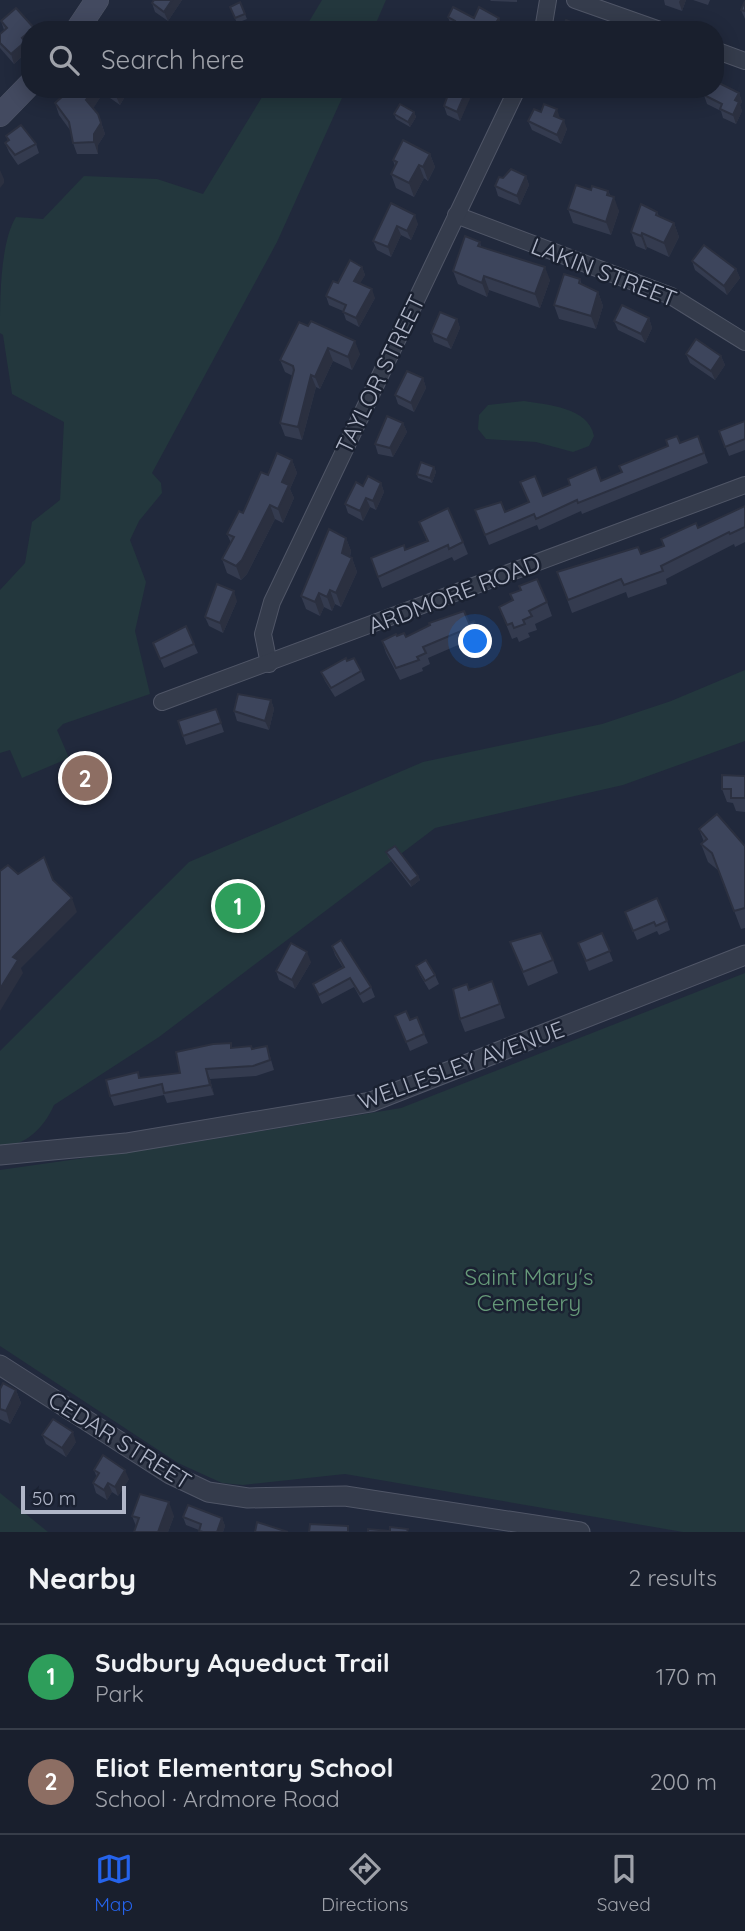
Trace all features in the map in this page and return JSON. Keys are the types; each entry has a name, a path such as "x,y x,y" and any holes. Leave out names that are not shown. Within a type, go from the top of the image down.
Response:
{"main road":[{"path":"83,21 97,0"},
{"path":"0,115 21,93"}],"street":[{"path":"544,21 548,0"},
{"path":"575,0 634,21"},
{"path":"724,53 745,61"},
{"name":"TAYLOR STREET","path":"269,664 263,634 272,602 513,98"},
{"name":"LAKIN STREET","path":"456,215 671,296 745,342"},
{"name":"ARDMORE ROAD","path":"162,702 745,485"},
{"name":"WELLESLEY AVENUE","path":"0,1155 126,1143 371,1102 745,955"},
{"name":"CEDAR STREET","path":"0,1365 170,1474 214,1494 248,1498 345,1496 580,1532"}],"green space":[{"path":"322,0 386,0 377,21 309,21"},
{"path":"262,98 342,98 277,242 152,473 161,483 162,493 139,521 130,540 146,582 135,631 150,694 63,724 57,730 69,758 22,778 10,750 0,753 0,590 25,563 32,522 60,500 64,422 12,394 3,335 0,333 2,272 11,228 16,217 43,219 84,176 157,179 203,194"},
{"path":"524,401 576,413 590,426 594,436 589,446 573,452 536,442 486,439 478,429 479,415 488,405"},
{"path":"745,670 745,741 623,785 435,828 159,1037 54,1105 33,1134 18,1143 0,1148 0,1051 189,862 423,762 602,724 671,701"},
{"name":"Saint Mary's Cemetery","path":"745,973 745,1532 683,1532 345,1474 243,1485 222,1483 178,1463 0,1346 0,1170 189,1143 401,1108"},
{"path":"0,1493 48,1532 0,1532"}],"building":[{"path":"154,0 172,0 164,12 152,3"},
{"path":"240,2 245,14 235,18 230,7"},
{"path":"453,7 474,18 479,7 499,18 497,21 455,21 448,17"},
{"path":"16,8 28,21 21,21 21,45 11,54 0,43 0,34 7,28 1,21"},
{"path":"724,86 739,93 735,100 739,102 733,115 720,109 722,104 710,98 724,98"},
{"path":"61,98 87,98 86,100 98,114 101,123 94,134 94,142 73,143 69,122 55,103"},
{"path":"447,98 463,98 457,112 444,106"},
{"path":"400,104 414,112 408,122 394,114"},
{"path":"544,104 557,109 554,116 564,120 557,135 528,121 534,109 541,112"},
{"path":"21,125 36,144 15,155 5,143 9,140 6,136"},
{"path":"403,140 430,154 423,167 419,165 409,183 391,174 397,162 393,160"},
{"path":"511,169 526,176 517,196 495,186 499,177 503,178"},
{"path":"576,185 591,190 592,186 608,191 607,195 614,197 606,222 568,209"},
{"path":"391,203 415,215 407,231 397,226 388,247 373,241"},
{"path":"641,204 674,223 664,243 642,233 641,236 631,232"},
{"path":"465,236 480,242 478,246 545,267 535,294 484,276 482,283 453,271"},
{"path":"704,245 736,269 724,286 692,261"},
{"path":"350,260 362,267 354,281 372,289 356,318 343,312 346,305 326,296 333,281 338,283"},
{"path":"564,274 580,279 579,283 598,292 591,316 554,305"},
{"path":"622,305 649,318 641,334 614,321"},
{"path":"440,312 457,319 447,340 431,333"},
{"path":"311,321 355,341 348,357 328,348 315,377 311,375 298,427 280,423 294,370 293,366 280,360 299,322 308,326"},
{"path":"696,339 721,356 711,371 686,354"},
{"path":"407,371 423,378 411,403 395,395"},
{"path":"387,416 403,423 390,448 375,444"},
{"path":"745,421 745,439 725,447 719,431"},
{"path":"677,436 680,443 698,436 704,453 578,503 577,500 536,519 534,514 485,535 475,510 501,502 505,512 529,502 520,482 535,476 543,496 570,485 568,479 596,467 601,481 622,472 619,466 668,446 666,440"},
{"path":"277,453 292,460 282,482 289,485 278,509 270,505 242,560 236,566 222,559 234,537 227,534 239,511 243,513 261,472 268,475"},
{"path":"421,462 434,467 430,478 417,474"},
{"path":"368,476 381,483 373,501 366,498 360,511 345,504 356,482 363,486"},
{"path":"745,506 745,527 730,534 729,532 661,566 663,571 624,585 621,579 568,600 557,572 638,547 641,554 664,546 661,539 696,523 698,528"},
{"path":"448,508 463,542 449,549 448,545 378,577 371,558 404,545 405,550 428,541 419,522"},
{"path":"329,529 346,538 342,553 352,558 336,593 330,590 327,597 319,593 315,602 301,596"},
{"path":"537,579 547,602 529,611 532,616 523,620 525,624 514,628 512,623 507,625 499,607 513,600 510,594 521,590 519,586"},
{"path":"217,584 234,591 220,623 205,617"},
{"path":"464,611 469,623 474,621 480,635 465,641 461,631 423,647 426,653 417,657 419,660 396,668 382,641 396,634 397,636 404,633 406,637 430,625 429,623"},
{"path":"186,626 194,644 160,659 153,643"},
{"path":"346,658 347,661 354,658 361,671 331,688 321,672"},
{"path":"238,694 271,700 265,721 234,711"},
{"path":"216,709 221,723 183,736 178,721"},
{"path":"722,775 745,776 745,798 731,798 731,789 722,789"},
{"path":"717,814 745,846 745,908 734,911 712,853 701,844 707,839 699,829"},
{"path":"395,846 418,876 410,882 386,852"},
{"path":"44,857 53,880 72,898 13,957 18,960 0,989 0,871 8,865 18,874"},
{"path":"657,898 667,921 656,926 654,922 633,931 625,912"},
{"path":"541,933 553,960 523,972 510,942"},
{"path":"602,933 610,951 586,961 578,943"},
{"path":"341,940 371,987 360,994 350,978 319,995 313,984 344,967 332,946"},
{"path":"291,943 307,952 292,980 276,971"},
{"path":"426,960 435,975 425,981 416,966"},
{"path":"492,981 500,1004 460,1019 453,989 467,984 469,990"},
{"path":"406,1011 410,1020 417,1017 424,1034 406,1042 395,1016"},
{"path":"231,1043 231,1048 251,1046 252,1049 267,1046 270,1060 253,1066 206,1069 210,1085 164,1093 162,1084 110,1096 106,1080 138,1072 139,1078 180,1073 176,1052"},
{"path":"3,1383 16,1390 6,1411 0,1409 0,1389"},
{"path":"53,1419 73,1432 62,1448 42,1435"},
{"path":"103,1455 125,1470 115,1487 108,1483 104,1490 93,1483 99,1473 94,1470"},
{"path":"140,1494 169,1502 158,1532 134,1532 139,1518 132,1516"},
{"path":"188,1505 222,1518 217,1532 199,1531 201,1524 183,1517"},
{"path":"257,1522 288,1532 255,1532"},
{"path":"310,1524 348,1526 348,1532 309,1532"},
{"path":"390,1527 408,1529 407,1532 368,1532 368,1529 390,1531"}],"place":[{"name":"Eliot Elementary School","path":"85,778"},
{"name":"Sudbury Aqueduct Trail","path":"238,906"}]}
